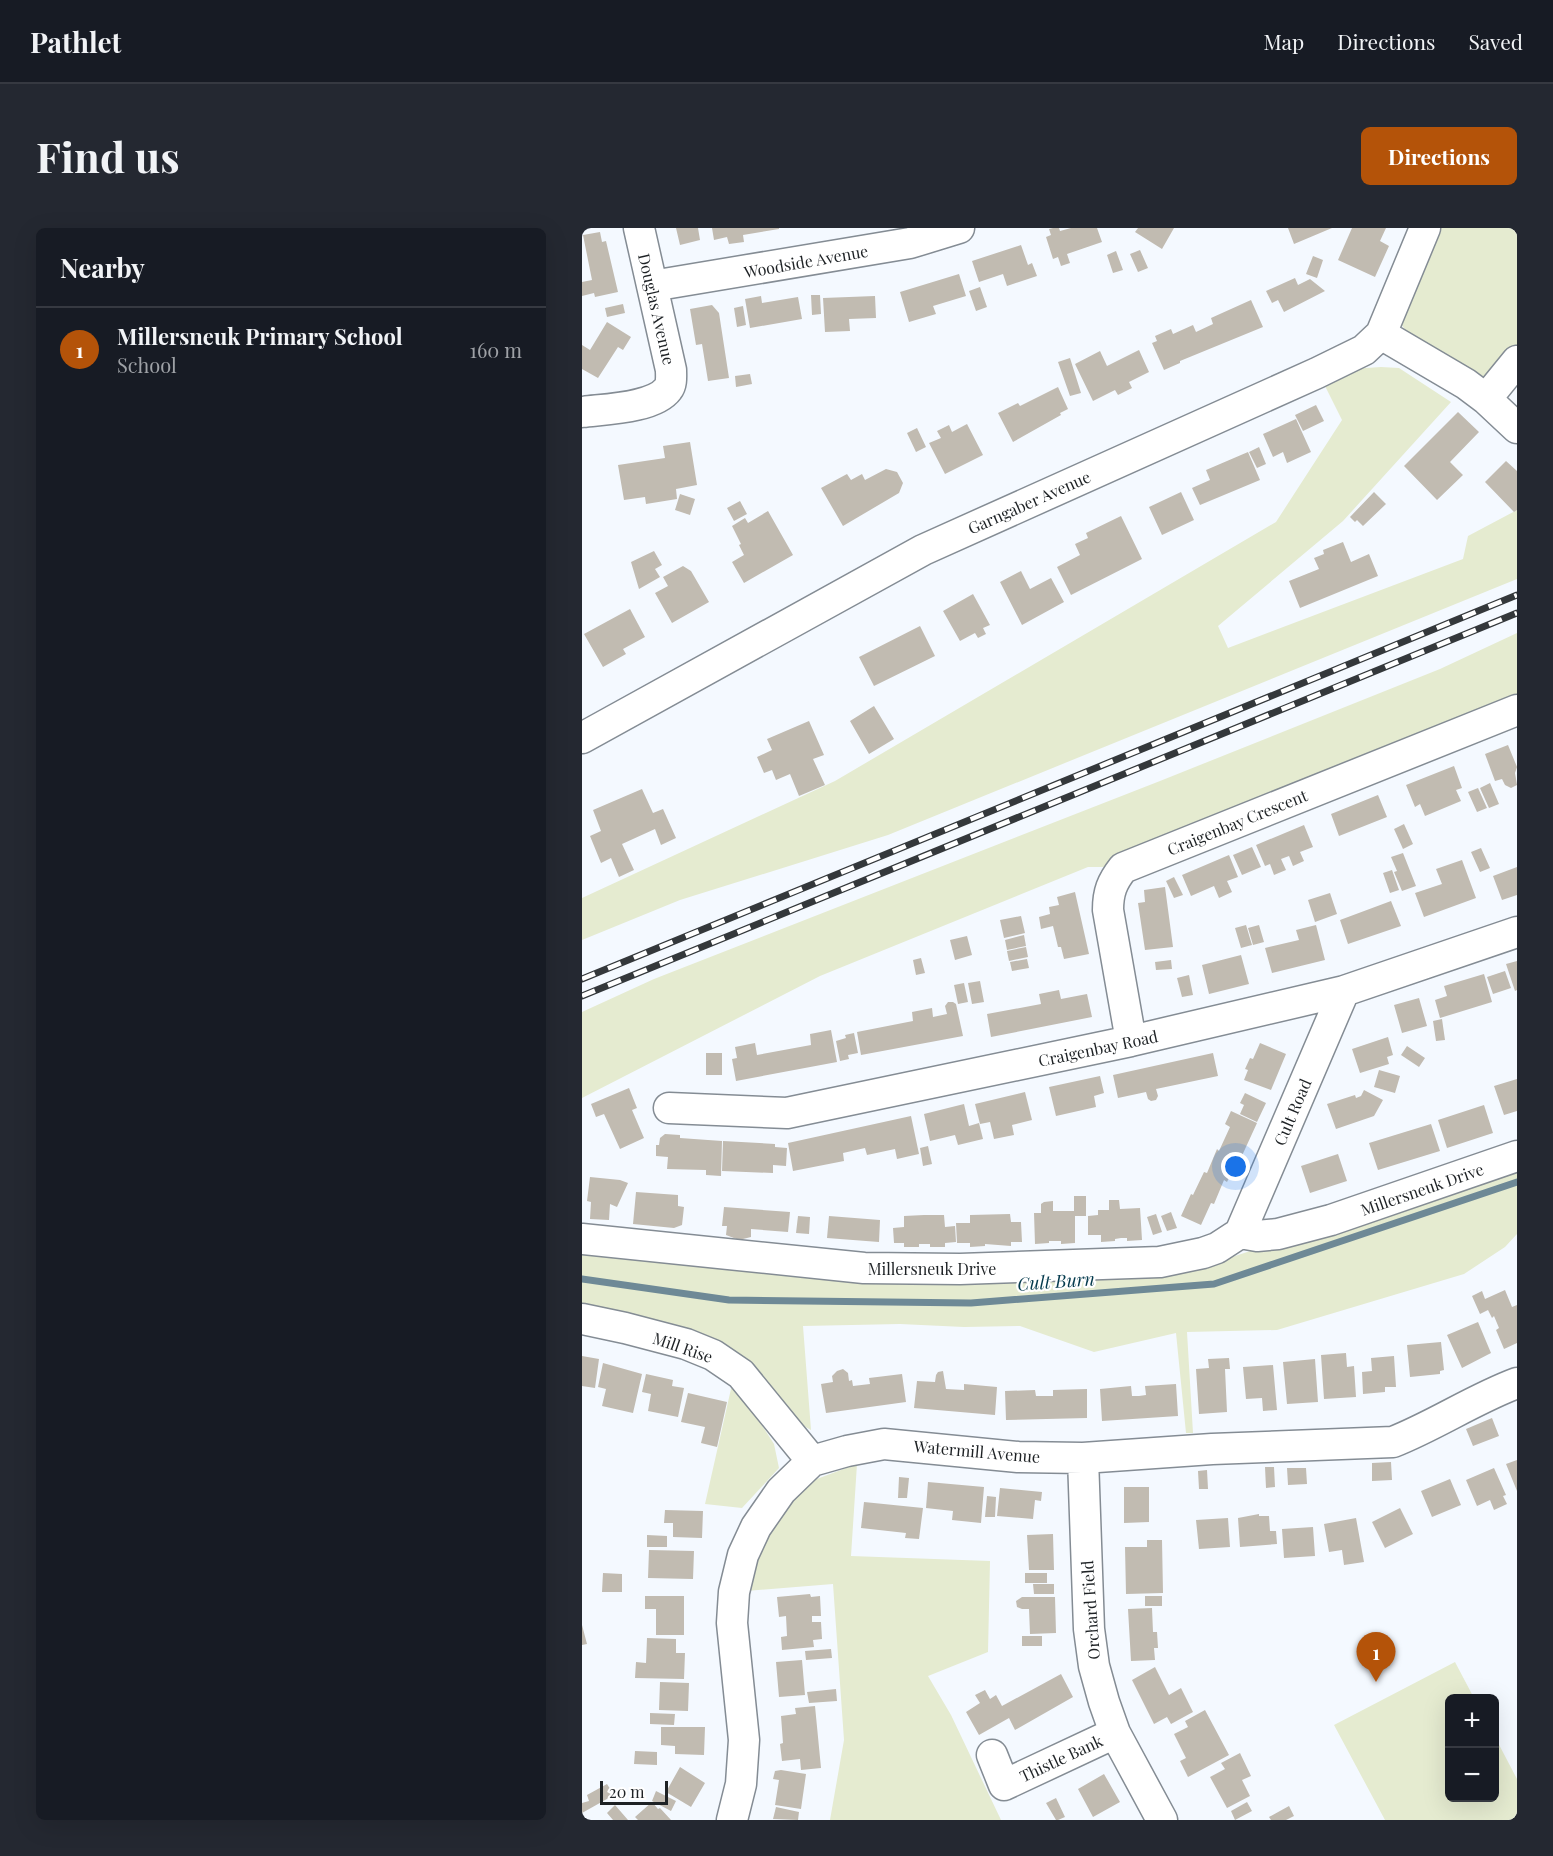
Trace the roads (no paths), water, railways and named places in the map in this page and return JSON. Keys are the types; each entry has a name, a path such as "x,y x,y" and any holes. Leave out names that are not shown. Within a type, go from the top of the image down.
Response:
{"street":[{"name":"Douglas Avenue","path":"582,412 618,408 656,400 671,383 671,370 639,228"},
{"name":"Woodside Avenue","path":"652,286 910,243 959,228"},
{"name":"Garngaber Avenue","path":"582,738 923,550 1364,350 1381,334 1425,228"},
{"path":"1381,334 1466,384 1486,399 1517,429"},
{"path":"1486,399 1517,361"},
{"name":"Craigenbay Crescent","path":"1131,1041 1108,910 1108,894 1113,881 1124,868 1517,710"},
{"name":"Craigenbay Road","path":"669,1108 787,1113 1131,1041 1344,992 1517,932"},
{"name":"Cult Road","path":"1240,1233 1344,992"},
{"name":"Millersneuk Drive","path":"582,1239 864,1268 960,1269 1160,1262 1217,1248 1240,1233 1257,1236 1278,1234 1331,1220 1517,1156"},
{"name":"Mill Rise","path":"582,1318 676,1342 712,1354 741,1374 812,1461"},
{"name":"Watermill Avenue","path":"732,1820 741,1784 744,1740 732,1623 734,1592 743,1555 756,1527 780,1491 812,1461 884,1444 1018,1456 1083,1458 1212,1449 1393,1442 1413,1434 1489,1393 1517,1383"},
{"name":"Orchard Field","path":"1083,1458 1090,1648 1104,1702 1116,1732 1162,1820"},
{"name":"Thistle Bank","path":"992,1755 1004,1785 1116,1732"}],"waterway":[{"name":"Cult Burn","path":"582,1279 729,1300 971,1303 1214,1284 1517,1182"}],"railway":[{"path":"582,979 1517,595"},
{"path":"582,996 1517,613"}],"place":[{"name":"Millersneuk Primary School","path":"1376,1682"}]}
